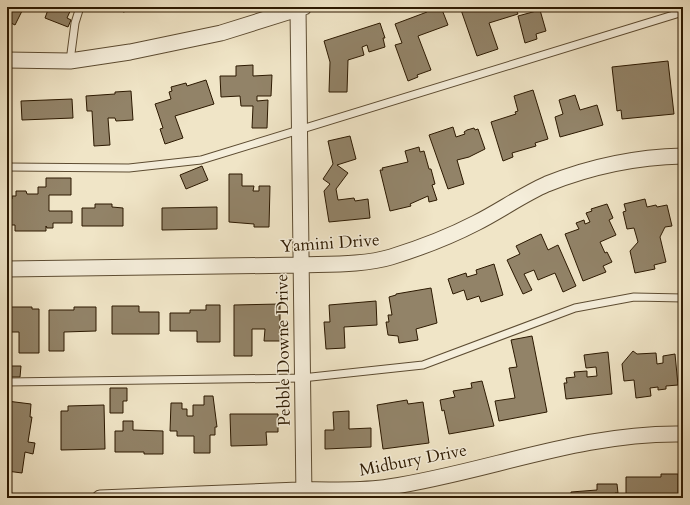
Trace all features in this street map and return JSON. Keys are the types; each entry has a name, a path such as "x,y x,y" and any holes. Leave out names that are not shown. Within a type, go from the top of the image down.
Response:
{"street":[{"path":"7,60 70,61 130,52 221,33 301,8"},
{"name":"Pebble Downe Drive","path":"301,8 299,130 304,494"},
{"name":"Yamini Drive","path":"7,269 301,266 347,263 389,257 435,241 475,223 547,184 588,170 632,159 683,156"},
{"name":"Midbury Drive","path":"100,498 304,494 388,488 428,480 549,449 616,438 683,434"}],"lane":[{"path":"70,61 74,23 80,7"},
{"path":"7,167 129,168 201,160 683,12"},
{"path":"7,382 302,378 423,365 575,308 634,298 683,298"}],"building":[{"path":"7,7 24,7 15,25 7,21"},
{"path":"49,7 72,7 67,18 71,20 68,27 45,18"},
{"path":"122,7 147,7 123,12"},
{"path":"430,7 441,7 448,25 418,36 431,70 417,75 418,77 408,81 395,45 402,43 395,24 427,12 426,9"},
{"path":"460,7 515,7 518,14 489,23 498,49 477,56"},
{"path":"540,10 546,31 536,34 537,39 525,43 518,16"},
{"path":"380,23 385,38 383,38 385,47 369,52 367,45 362,47 364,55 348,60 347,92 329,92 330,62 324,41"},
{"path":"668,61 674,114 622,119 621,110 617,111 612,67"},
{"path":"253,65 253,76 272,75 271,96 257,96 257,101 268,100 267,128 252,128 253,106 241,106 240,96 221,97 220,76 236,76 236,66"},
{"path":"206,80 214,104 175,116 183,138 165,144 160,129 163,128 155,104 171,99 169,92 172,91 171,87 186,83 187,86"},
{"path":"533,90 548,139 535,143 536,146 512,153 513,157 503,161 491,122 516,114 515,112 518,111 514,96"},
{"path":"131,91 133,120 116,121 115,118 108,118 110,145 94,146 92,111 87,111 86,96 115,94 115,92"},
{"path":"575,95 580,110 597,105 603,125 560,137 555,117 563,114 559,100"},
{"path":"72,99 73,118 22,120 21,101"},
{"path":"453,127 456,137 465,134 464,132 467,130 474,128 475,130 478,129 485,149 469,157 457,160 464,184 448,189 429,135"},
{"path":"350,136 356,159 337,165 348,173 336,189 338,200 354,198 355,201 368,199 370,218 329,222 324,191 330,184 323,179 333,164 328,141"},
{"path":"419,147 420,152 424,151 429,169 431,169 435,184 432,185 437,200 429,202 428,196 410,204 411,206 390,211 380,170 383,170 382,168 408,162 405,151"},
{"path":"202,166 208,180 186,189 180,175"},
{"path":"229,174 242,174 242,186 254,186 253,191 259,191 259,186 270,186 269,227 254,227 254,224 229,222"},
{"path":"46,178 71,178 71,195 49,195 49,211 72,211 72,223 53,223 53,228 47,228 46,226 46,231 15,231 15,225 9,225 9,199 12,199 12,196 16,196 16,191 26,191 27,194 38,194 38,187 46,187"},
{"path":"645,199 647,207 667,205 672,226 665,227 660,237 666,262 654,265 655,269 635,273 630,251 638,242 634,228 627,229 623,212 626,211 624,204"},
{"path":"95,204 112,204 112,207 123,208 123,226 82,226 82,208 95,208"},
{"path":"607,204 613,218 609,220 616,235 600,242 605,253 607,252 612,262 603,266 606,272 583,281 565,234 579,229 576,223 584,220 585,224 590,222 586,213 592,211 591,209"},
{"path":"217,207 217,229 162,230 162,208"},
{"path":"541,234 548,250 558,245 576,286 563,292 555,273 538,280 534,270 524,274 532,290 523,294 507,260 520,254 516,246"},
{"path":"494,264 503,295 481,302 479,296 467,300 464,290 453,294 448,279 466,273 467,277 477,274 476,270"},
{"path":"431,288 437,323 416,329 418,340 399,343 398,336 388,335 386,322 389,322 388,315 392,315 389,297 396,294"},
{"path":"376,301 377,325 344,327 345,348 326,349 324,322 330,322 329,305"},
{"path":"280,304 280,341 264,341 265,329 252,329 252,356 234,356 234,305"},
{"path":"206,305 220,305 220,342 197,342 197,331 170,331 170,313 190,313 190,310 206,310"},
{"path":"112,306 139,306 139,312 159,312 159,334 112,334"},
{"path":"7,307 32,307 32,309 39,309 39,353 19,353 19,332 8,332 7,359"},
{"path":"74,307 96,307 96,331 64,332 64,351 49,351 49,310 74,310"},
{"path":"532,336 547,412 499,421 495,401 515,398 509,368 517,367 511,340"},
{"path":"633,351 637,354 656,353 657,364 663,363 663,356 675,354 678,385 666,386 666,389 658,390 658,387 650,388 651,396 636,398 634,380 624,381 622,364"},
{"path":"608,352 612,394 566,399 564,383 567,383 566,378 575,377 574,372 587,371 587,377 597,376 596,367 586,368 584,355"},
{"path":"7,366 21,366 20,377 7,377"},
{"path":"482,381 494,426 449,434 444,410 442,411 440,400 455,397 453,391 472,388 471,383"},
{"path":"110,388 127,388 127,401 123,401 123,413 110,413"},
{"path":"204,396 213,396 217,427 215,427 215,435 210,435 210,453 194,453 194,436 177,436 177,431 170,431 171,403 182,403 182,409 187,409 187,416 193,416 193,405 204,405"},
{"path":"407,400 408,404 423,402 429,443 383,449 377,405"},
{"path":"7,401 31,404 30,417 32,417 28,442 35,443 33,454 25,452 22,473 7,471"},
{"path":"104,405 105,449 61,450 61,411 68,411 68,406"},
{"path":"349,411 349,429 371,428 371,447 325,449 325,430 334,430 333,412"},
{"path":"230,414 278,414 278,432 266,432 267,445 231,446"},
{"path":"123,421 133,421 133,430 163,431 163,454 144,454 144,452 115,452 115,431 123,431"},
{"path":"661,474 678,474 678,498 626,498 626,477 661,477"},
{"path":"597,484 617,484 618,493 615,493 615,498 571,498 571,492 597,490"},
{"path":"558,494 558,498 529,498"}]}
